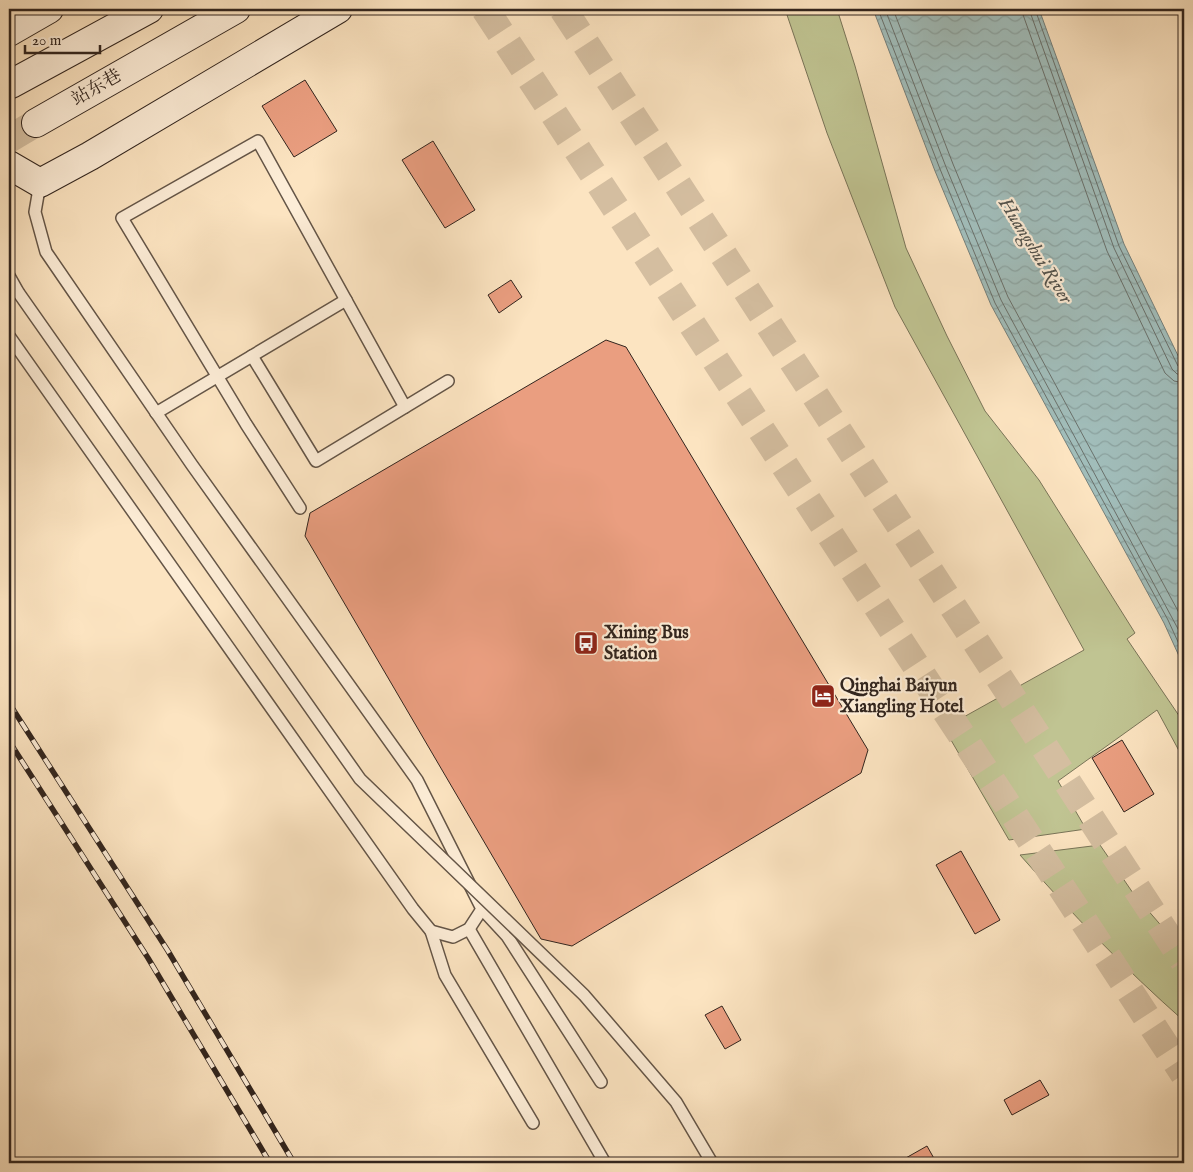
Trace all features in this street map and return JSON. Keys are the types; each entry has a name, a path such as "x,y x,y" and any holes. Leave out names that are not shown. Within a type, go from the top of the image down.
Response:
{"main road":[{"path":"9,32 50,9"},
{"path":"11,84 149,9"},
{"name":"站东巷","path":"36,123 236,9"},
{"path":"9,165 40,183 90,156 338,9"}],"lane":[{"path":"300,508 122,218 258,141 405,407"},
{"path":"40,183 36,212 46,252 156,413 417,780 482,908 507,936 601,1082"},
{"path":"9,276 18,292 360,779 584,995 676,1102 712,1163"},
{"path":"156,413 346,300"},
{"path":"9,336 431,931 445,975 533,1123"},
{"path":"252,356 316,461 448,381"},
{"path":"431,931 453,937 470,929 482,908"},
{"path":"470,929 605,1163"}],"green space":[{"path":"785,9 837,9 906,248 947,336 985,411 1039,480 1135,633 1127,639 1184,723 1184,760 1157,710 1058,781 1086,829 1009,840 944,728 1084,650 895,307 827,133"},
{"path":"1100,845 1133,893 1184,952 1184,1021 1099,941 1020,855"}],"water":[{"name":"Huangshui River","path":"873,9 1039,9 1124,244 1184,368 1184,667 1164,623 991,305 935,171"}],"building":[{"path":"305,80 337,131 294,157 262,106"},
{"path":"433,141 475,210 445,228 402,160"},
{"path":"511,280 522,297 499,313 488,295"},
{"name":"Xining Bus Station","path":"606,340 626,347 868,750 861,773 572,946 541,939 305,536 310,513"},
{"path":"1122,740 1154,794 1124,812 1092,758"},
{"path":"961,851 1000,920 975,934 936,865"},
{"path":"722,1006 741,1040 725,1049 705,1015"},
{"path":"1040,1080 1049,1095 1012,1115 1004,1100"},
{"path":"927,1146 936,1162 897,1163"}],"tunnel":[{"path":"485,9 1184,1074"},
{"path":"563,9 1184,961"},
{"path":"9,139 36,123"}],"railway":[{"path":"9,703 168,951 294,1163"},
{"path":"9,741 148,958 270,1163"}],"place":[{"name":"Xining Bus Station","path":"586,643"},
{"name":"Qinghai Baiyun Xiangling Hotel","path":"823,696"}]}
